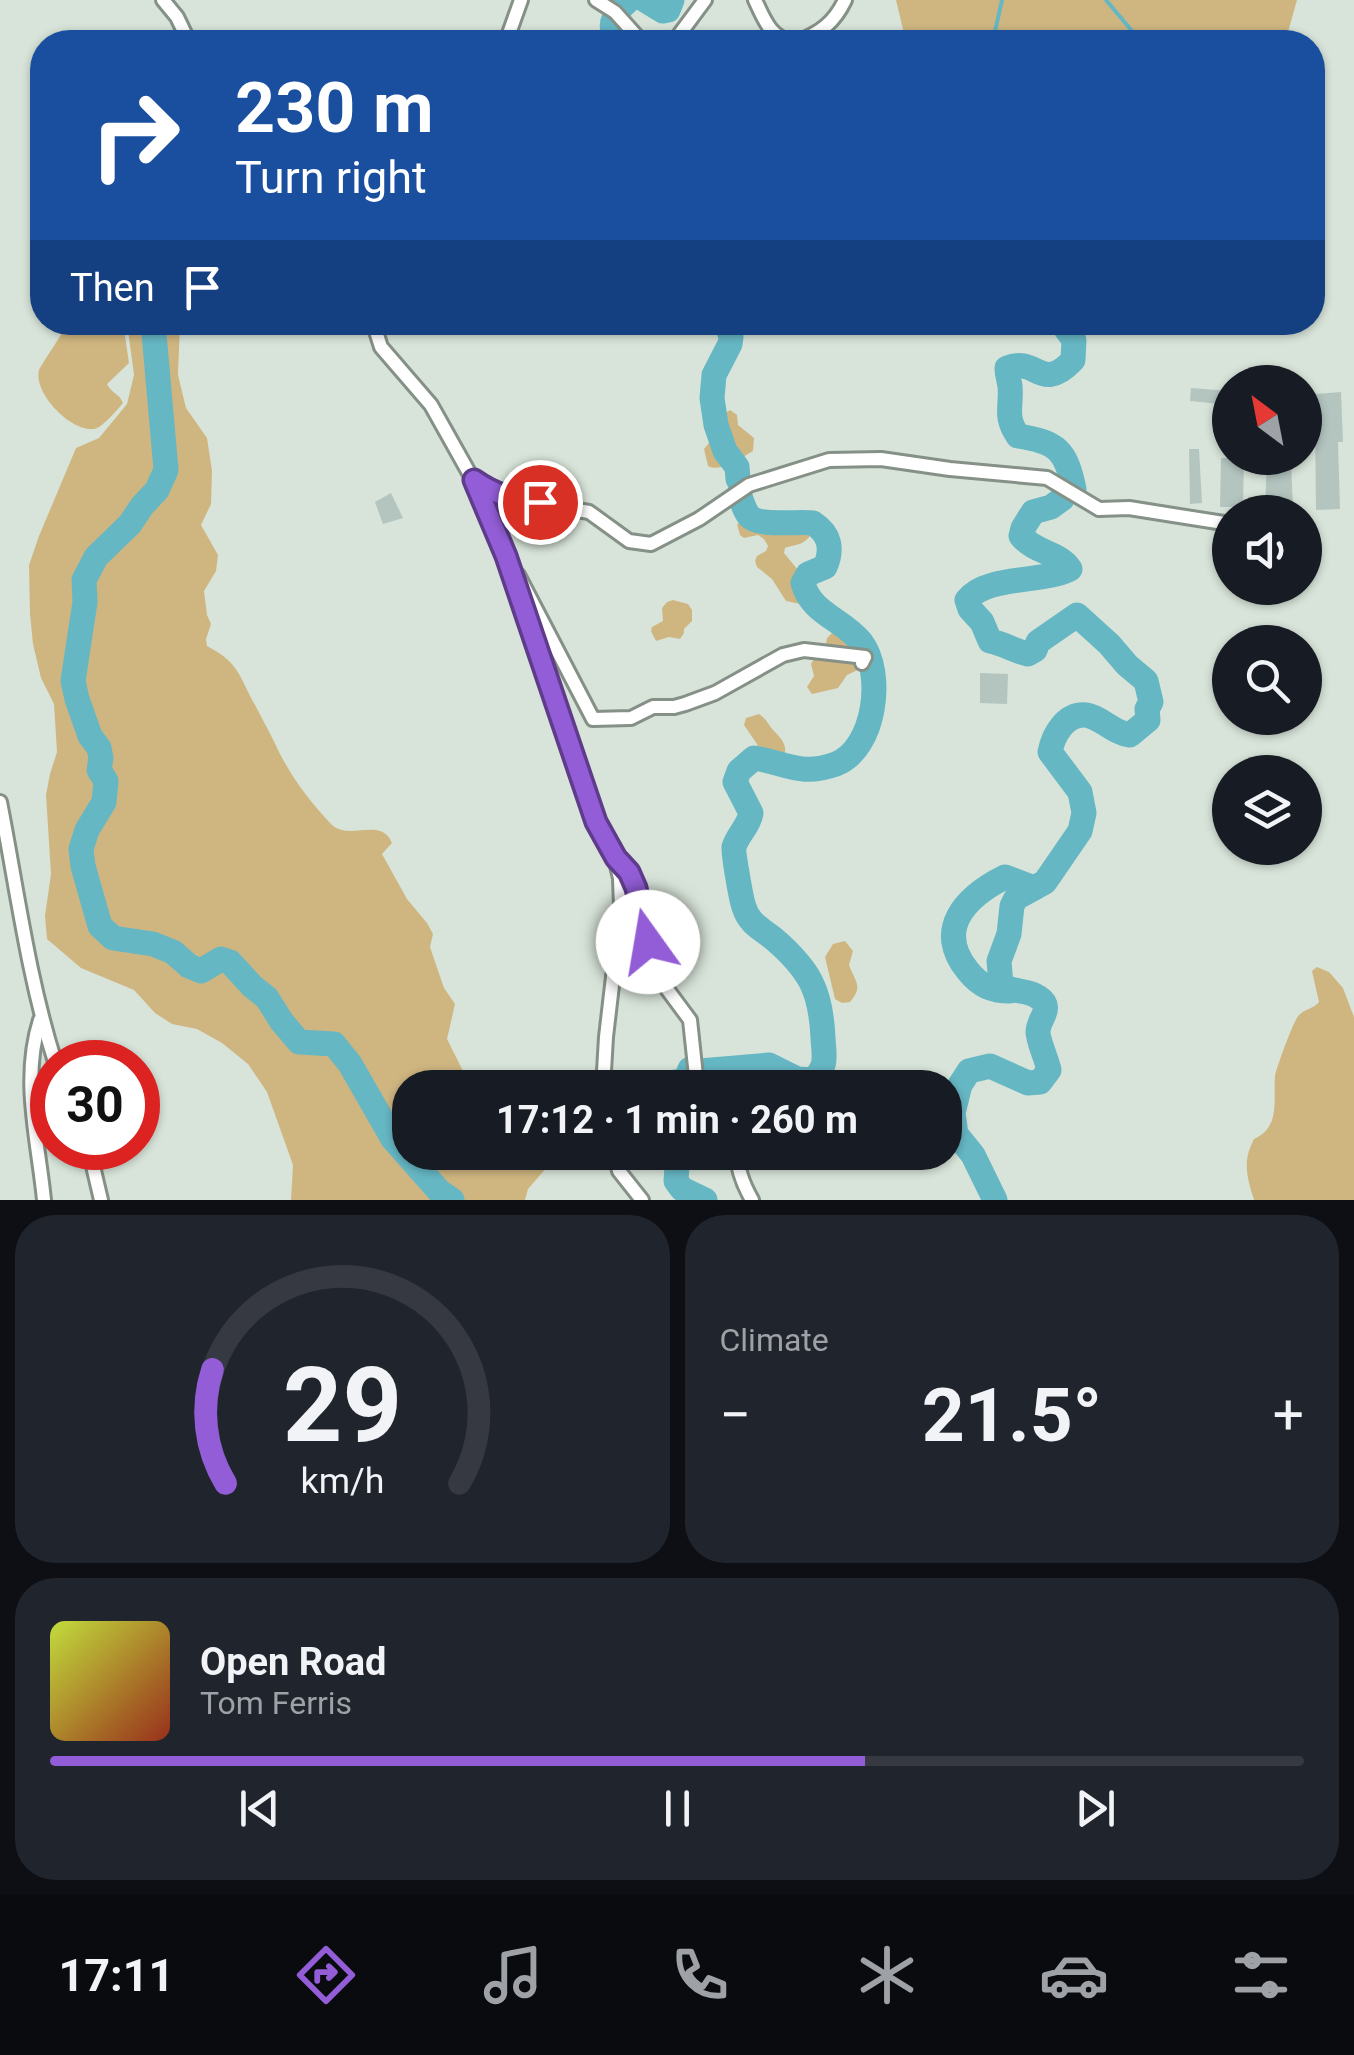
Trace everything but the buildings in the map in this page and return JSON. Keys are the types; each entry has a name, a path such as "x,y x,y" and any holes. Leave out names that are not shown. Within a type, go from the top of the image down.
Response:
{"street":[{"path":"163,0 188,30"},
{"path":"510,30 521,0"},
{"path":"596,0 615,12 631,30"},
{"path":"683,30 705,0"},
{"path":"756,0 771,30"},
{"path":"821,30 836,18 845,0"},
{"path":"177,16 183,30"},
{"path":"377,335 381,347 430,405 474,480 506,556 596,822 636,888 654,966 690,1020 695,1070"},
{"path":"474,480 511,500 588,512 629,541 651,544 699,519 749,485 828,460 881,459 950,470 1047,478 1099,509 1130,508 1212,521"},
{"path":"506,556 593,719 630,718 653,707 685,704 715,693 783,655 804,650 865,657 862,663"},
{"path":"0,802 48,1040"},
{"path":"604,1070 621,908 616,858"},
{"path":"41,1018 34,1040 30,1082 44,1200"},
{"path":"94,1170 101,1200"},
{"path":"620,1170 642,1200"},
{"path":"740,1170 752,1200"}],"shaded area":[{"path":"896,0 1297,0 1289,30 903,30"},
{"path":"61,335 125,336 129,363 107,384 123,403 97,428 75,424 56,409 42,389 40,367"},
{"path":"129,335 180,335 178,375 186,408 207,438 212,471 211,504 201,525 218,555 216,571 204,591 211,624 207,646 237,671 291,773 331,824 347,831 373,830 387,835 392,843 382,854 407,899 433,934 430,947 444,988 455,1004 447,1039 462,1070 392,1070 392,1170 544,1170 528,1189 525,1200 291,1200 293,1165 267,1092 248,1064 197,1029 172,1024 155,1013 134,990 81,968 47,939 45,916 51,874 46,795 57,752 54,704 41,678 33,644 29,565 76,448 99,438 127,404 134,375"},
{"path":"730,410 737,415 738,425 754,438 753,451 713,468 708,466 704,449 725,437 720,416"},
{"path":"775,510 798,515 809,525 810,536 785,548 784,553 817,593 816,599 805,605 786,601 772,579 757,567 757,556 768,546 764,539 740,535 737,524"},
{"path":"673,600 688,604 692,621 680,639 656,641 652,627 663,621 662,608"},
{"path":"834,631 845,633 856,644 865,657 862,668 847,675 838,688 812,694 807,687 814,676 811,664 824,655 827,638"},
{"path":"759,714 785,748 783,757 766,768 762,767 757,744 744,725 746,718"},
{"path":"845,941 853,951 849,965 857,988 850,1002 842,1003 835,999 825,957 833,944"},
{"path":"1317,967 1329,972 1343,988 1354,1017 1354,1200 1254,1200 1248,1155 1254,1139 1263,1134 1272,1120 1275,1076 1293,1025 1299,1015 1319,1002 1312,971"}],"waterway":[{"path":"613,30 614,19 629,0"},
{"path":"645,0 663,11 668,10 672,0"},
{"path":"995,30 1002,0"},
{"path":"1106,0 1131,30"},
{"path":"154,335 166,470 157,490 96,557 84,580 85,602 73,681 90,736 99,748 99,770 106,781 104,802 81,849 100,926 113,938 153,944 173,952 201,971 221,959 230,962 267,998 299,1042 334,1044 350,1064 393,1139 439,1191 452,1200"},
{"path":"730,335 730,344 714,375 712,398 716,425 725,451 737,467 738,479"},
{"path":"1070,335 1074,340 1073,360 1062,370 1046,374 1025,366 1007,368 1014,429 1018,436 1042,441 1058,450 1074,489"},
{"path":"739,494 747,514 754,519 813,523 823,532 829,548 825,567 808,574 803,583 813,602 861,642 873,672 872,709 867,727 849,756 836,764 813,769 754,758 739,771 735,782 751,813 734,847 744,907 753,922 786,950 811,982 822,1022 821,1070"},
{"path":"995,1200 973,1155 956,1134 953,1113 960,1085 969,1071 990,1066 1028,1083 1040,1082 1049,1070 1038,1032 1045,1005 1034,995 1001,985 999,961 1016,898 1045,882 1080,831 1084,813 1080,792 1050,752 1057,733 1072,718 1092,716 1130,735 1148,720 1151,702 1146,681 1077,615 1038,642 1028,654 990,641 982,622 970,609 967,600 988,587 1070,569 1021,536 1033,512 1062,499"},
{"path":"1010,991 987,987 973,976 958,956 954,929 967,905 1005,877 1034,888"},
{"path":"712,1070 769,1065 779,1070"},
{"path":"677,1170 676,1181 682,1189 705,1200"}],"route":[{"path":"540,502 511,500 474,480 506,556 596,822 636,888 648,942"}]}
